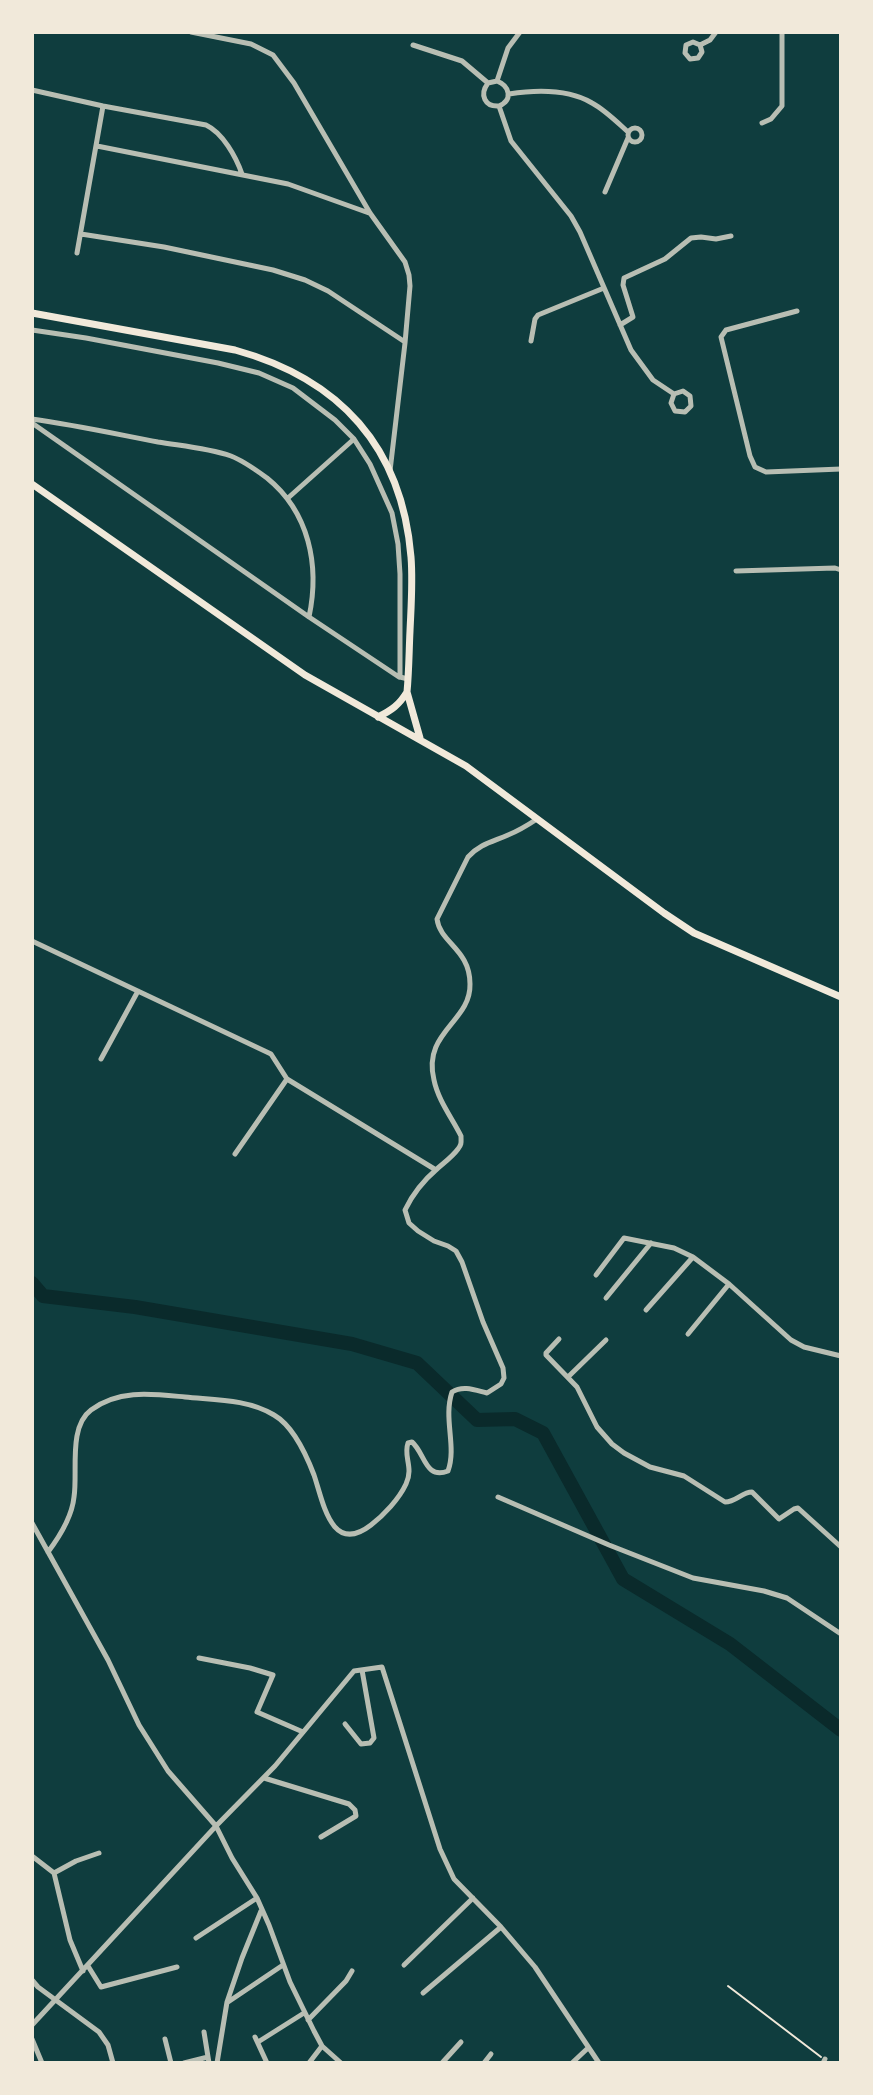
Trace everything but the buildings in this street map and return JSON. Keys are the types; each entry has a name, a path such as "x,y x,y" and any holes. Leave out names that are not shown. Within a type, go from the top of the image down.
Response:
{"main road":[{"path":"32,313 261,357 307,379 361,423 390,471 405,516 412,558 404,678 420,738"},
{"path":"32,484 305,675 466,766 694,933 841,997"},
{"path":"378,717 399,704 407,692"}],"street":[{"path":"191,32 236,41 264,49 273,55 370,213 405,262 409,275 405,343 390,471"},
{"path":"236,41 238,32"},
{"path":"497,81 508,48 520,32"},
{"path":"700,45 710,40 716,32"},
{"path":"762,123 771,119 782,106 782,32"},
{"path":"413,45 462,61 488,83"},
{"path":"497,81 504,83 509,94 507,101 491,106 484,100 483,91 488,83 497,81"},
{"path":"32,90 212,128 243,175"},
{"path":"509,94 536,91 580,97 592,102 628,135 605,192"},
{"path":"77,253 103,106"},
{"path":"499,106 511,141 571,216 580,232 631,350 653,380 674,394"},
{"path":"97,146 288,184 370,213"},
{"path":"81,234 180,250 305,280 328,291 405,343"},
{"path":"620,325 633,317 623,285 624,278 665,259 691,238 731,236"},
{"path":"531,341 538,315 604,287"},
{"path":"797,311 726,330 721,337 750,456 755,467 766,472 841,469"},
{"path":"32,330 174,354 259,373 293,388 335,420 354,439 370,464 392,513 398,544 404,678"},
{"path":"683,391 690,396 691,406 685,412 675,411 671,403 674,394 683,391"},
{"path":"32,421 309,617 404,678"},
{"path":"32,421 79,425 232,456 258,471 288,498 303,526 312,557 314,594 309,617"},
{"path":"288,498 354,439"},
{"path":"736,571 841,570"},
{"path":"48,1552 61,1534 74,1500 80,1422 90,1410 115,1398 142,1393 247,1403 276,1416 297,1438 314,1475 323,1507 336,1529 346,1535 361,1531 383,1515 407,1482 410,1467 406,1451 408,1443 417,1444 426,1465 434,1472 448,1471 451,1459 448,1403 452,1392 465,1388 487,1393 501,1384 504,1378 503,1368 456,1251 418,1231 409,1223 405,1210 410,1200 454,1154 461,1142 433,1079 432,1061 437,1044 465,1006 470,979 465,959 439,929 437,919 473,851 539,818"},
{"path":"32,941 271,1054 287,1079 436,1170"},
{"path":"101,1059 138,991"},
{"path":"235,1154 287,1079"},
{"path":"596,1275 624,1238 674,1248 693,1257 729,1284 791,1340 804,1347 841,1356"},
{"path":"606,1298 651,1243"},
{"path":"646,1310 693,1257"},
{"path":"688,1334 729,1284"},
{"path":"559,1339 546,1355 577,1387 597,1427 624,1453 650,1467 684,1476 725,1502 752,1492 779,1519 798,1508 841,1547"},
{"path":"568,1377 606,1340"},
{"path":"498,1497 693,1578 787,1598 841,1634"},
{"path":"32,1523 108,1660 139,1725 168,1771 216,1826 257,1898 308,2020 322,2046 341,2063"},
{"path":"199,1658 273,1675 257,1712 303,1732"},
{"path":"32,2025 264,1778 354,1671 382,1667 440,1849 454,1879 535,1967 599,2063"},
{"path":"345,1724 361,1744 370,1743 374,1738 362,1670"},
{"path":"264,1778 349,1804 355,1810 356,1816 321,1837"},
{"path":"54,1873 99,1853"},
{"path":"32,1856 54,1873 70,1940 83,1971"},
{"path":"196,1938 257,1898"},
{"path":"404,1965 473,1898"},
{"path":"217,2063 227,2002 261,1911"},
{"path":"423,1993 501,1927"},
{"path":"227,2002 283,1965"},
{"path":"88,1966 101,1987 177,1967"},
{"path":"308,2020 352,1971"},
{"path":"32,1980 99,2032 108,2045 113,2063"},
{"path":"267,2063 256,2040 305,2013"},
{"path":"184,2063 208,2060 204,2032"},
{"path":"32,2039 42,2063"},
{"path":"165,2039 171,2063"},
{"path":"442,2063 461,2042"},
{"path":"309,2063 322,2046"},
{"path":"572,2063 588,2048"},
{"path":"484,2063 491,2054"}],"path":[{"path":"728,1986 824,2061"}],"waterway":[{"path":"32,1283 43,1296 135,1307 352,1344 417,1363 477,1420 515,1419 543,1433 623,1579 730,1644 841,1730"}]}
